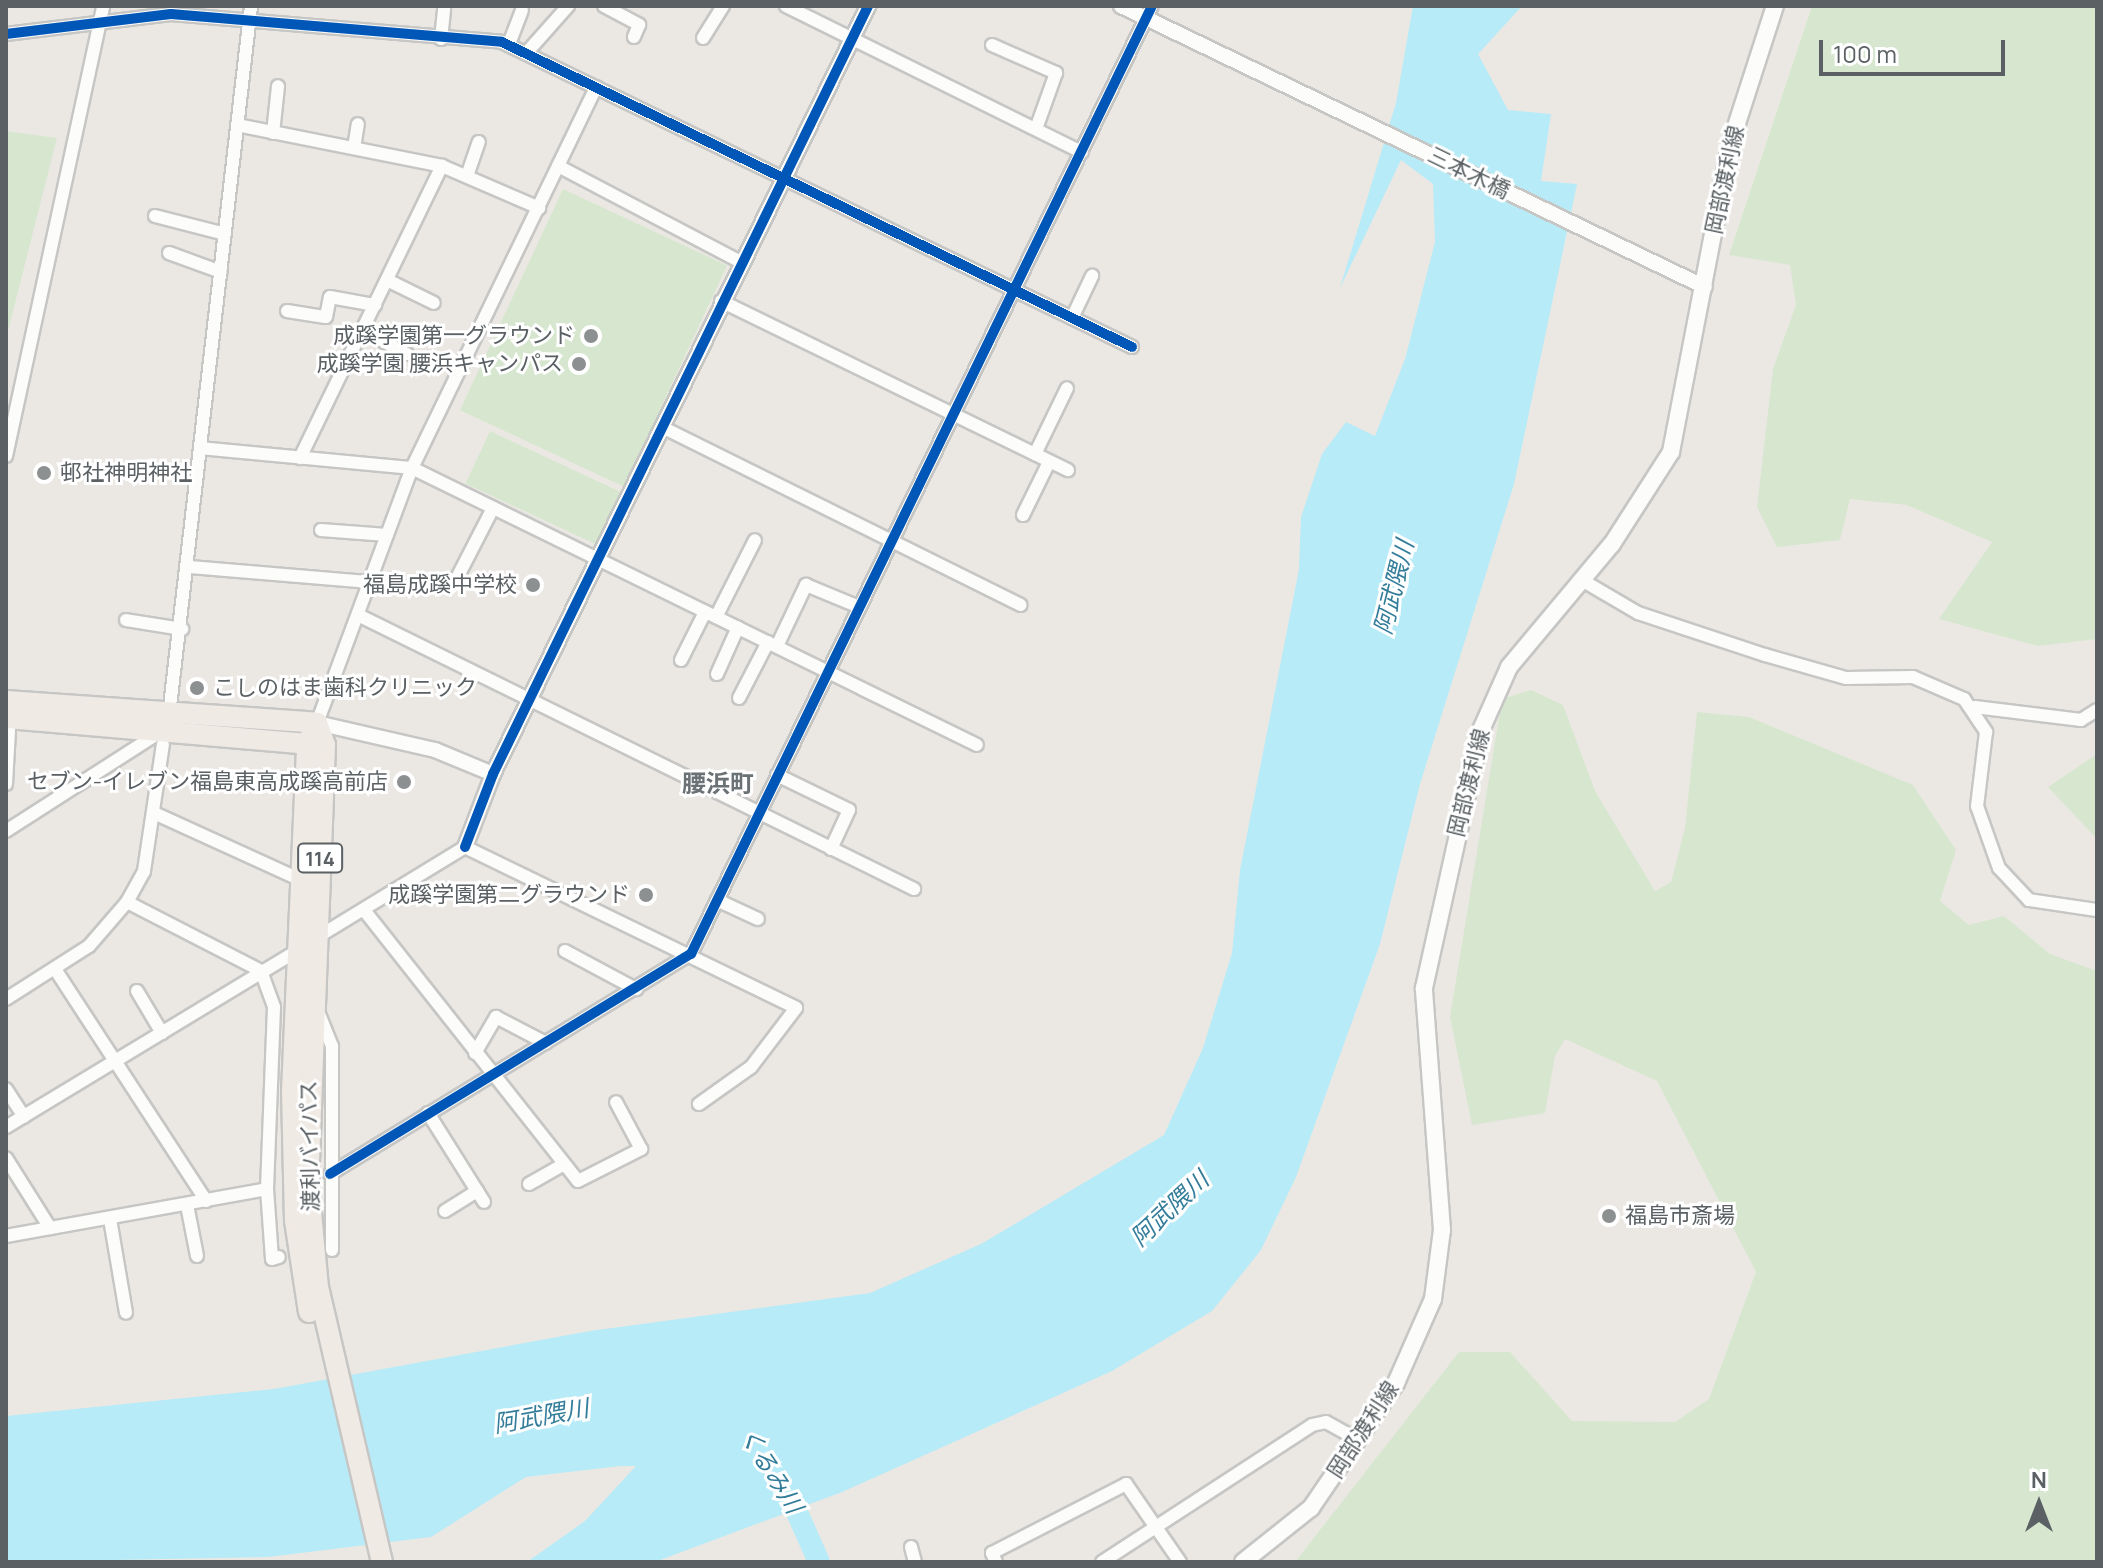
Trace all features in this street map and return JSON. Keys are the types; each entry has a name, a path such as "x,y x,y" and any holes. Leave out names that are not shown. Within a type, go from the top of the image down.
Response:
{"highway":[{"path":"8,710 316,745"},
{"path":"165,730 317,723"},
{"name":"渡利バイパス","path":"317,723 309,943 292,1175 315,1306 369,1562"},
{"name":"渡利バイパス","path":"316,745 303,881 313,1000 308,1180 315,1306 382,1562"}],"main road":[{"name":"岡部渡利線","path":"1243,1562 1311,1508 1396,1383 1433,1299 1442,1230 1424,988 1481,730 1509,667 1649,494 1671,452 1730,145 1775,6"}],"street":[{"path":"6,456 103,6"},
{"path":"6,999 89,946 127,902 144,871 190,567 246,23 251,6"},
{"path":"529,50 568,6"},
{"path":"604,6 639,25 634,37"},
{"path":"703,38 723,6"},
{"path":"6,1127 465,847 493,774 602,559 721,301 868,6"},
{"name":"三本木橋","path":"1121,6 1149,12 1234,59 1705,287"},
{"path":"792,7 852,40 1082,152"},
{"path":"441,39 444,9"},
{"path":"509,44 522,10"},
{"path":"330,1174 691,954 1149,12"},
{"path":"6,34 101,20 171,14 509,44 529,50 596,87 782,179 1132,347"},
{"path":"992,45 1056,73 1036,129"},
{"path":"273,133 278,86"},
{"path":"493,774 435,750 352,736 317,723 412,468 596,87"},
{"path":"354,148 358,124"},
{"path":"237,125 442,166 539,208"},
{"path":"467,176 479,142"},
{"path":"300,458 442,166"},
{"path":"558,166 741,262"},
{"path":"155,216 225,234"},
{"path":"169,253 221,272"},
{"path":"1072,318 1092,276"},
{"path":"387,280 434,303"},
{"path":"287,311 326,317 330,297 375,305"},
{"path":"721,301 956,412 1068,470"},
{"path":"362,330 407,354"},
{"path":"1035,454 1067,388"},
{"path":"664,428 1021,605"},
{"path":"200,448 412,468 977,745"},
{"path":"1023,515 1049,462"},
{"path":"457,578 493,508"},
{"path":"321,530 387,535"},
{"path":"681,660 755,540"},
{"path":"190,567 370,582"},
{"path":"1580,579 1638,613 1834,676 1920,678 1975,707 2081,720 2097,710"},
{"path":"739,698 806,585 859,607"},
{"path":"358,615 914,889"},
{"path":"126,620 182,629"},
{"path":"717,674 738,627"},
{"path":"1975,707 1986,732 1977,789 1987,850 2029,900 2097,910"},
{"path":"6,784 8,710"},
{"path":"6,831 165,730"},
{"path":"316,745 352,736"},
{"path":"777,775 849,810 831,849"},
{"path":"154,813 303,881"},
{"path":"465,847 691,954 796,1008 751,1067 699,1104"},
{"path":"717,900 758,919"},
{"path":"127,902 261,971 274,1007 267,1189 272,1259 279,1257"},
{"path":"364,910 578,1181 641,1149 616,1102"},
{"path":"565,951 636,989"},
{"path":"55,969 206,1201"},
{"path":"137,991 162,1033"},
{"path":"313,1000 332,1046 332,1250"},
{"path":"475,1053 496,1017 546,1043"},
{"path":"6,1089 24,1117"},
{"path":"428,1113 480,1196 445,1211"},
{"path":"6,1158 50,1228"},
{"path":"529,1184 564,1164"},
{"path":"6,1236 267,1189"},
{"path":"187,1205 197,1256"},
{"path":"110,1219 126,1313"},
{"path":"1102,1562 1312,1425 1326,1422 1358,1440"},
{"path":"996,1562 992,1553 1126,1484 1180,1562"},
{"path":"911,1547 915,1562"}],"green space":[{"path":"1812,6 2097,6 2097,639 2038,646 1939,619 1992,542 1907,505 1850,499 1840,540 1777,547 1757,507 1773,369 1796,305 1790,265 1729,255"},
{"path":"6,131 57,138 6,339"},
{"name":"成蹊学園第一グラウンド","path":"563,189 727,265 624,487 460,410"},
{"path":"490,431 621,492 597,545 465,484"},
{"path":"1531,690 1563,705 1595,791 1655,891 1671,882 1685,828 1697,712 1749,717 1913,785 1956,850 1940,901 1969,925 2004,916 2050,954 2097,971 2097,1562 1295,1562 1459,1352 1510,1352 1572,1421 1675,1422 1709,1399 1756,1272 1657,1081 1565,1039 1555,1056 1545,1113 1472,1125 1450,1017 1502,699"},
{"path":"2097,754 2097,839 2048,787"}],"water":[{"name":"阿武隈川","path":"1413,6 1522,6 1478,54 1508,110 1551,114 1541,181 1577,184 1514,484 1420,784 1380,944 1296,1177 1261,1250 1212,1311 1112,1371 842,1492 655,1562 527,1562 585,1521 636,1466 620,1466 526,1477 431,1537 268,1557 6,1562 6,1416 274,1389 590,1331 870,1293 981,1244 1164,1135 1203,1048 1232,953 1240,870 1299,569 1301,517 1322,454 1346,422 1375,436 1405,359 1435,242 1433,184 1401,160 1340,288 1396,103"}],"waterway":[{"name":"くるみ川","path":"784,1483 819,1562"}],"cycle path":[{"path":"465,847 493,774 868,6"},
{"path":"330,1174 691,954 1152,6"},
{"path":"6,34 171,14 502,42 1132,347"}],"place":[{"name":"成蹊学園第一グラウンド","path":"591,336"},
{"name":"成蹊学園 腰浜キャンパス","path":"579,364"},
{"name":"邨社神明神社","path":"44,473"},
{"name":"福島成蹊中学校","path":"533,585"},
{"name":"こしのはま歯科クリニック","path":"197,688"},
{"name":"セブン-イレブン福島東高成蹊高前店","path":"404,782"},
{"name":"成蹊学園第二グラウンド","path":"646,895"},
{"name":"福島市斎場","path":"1609,1216"}],"district":[{"name":"腰浜町","path":"718,783"}]}
